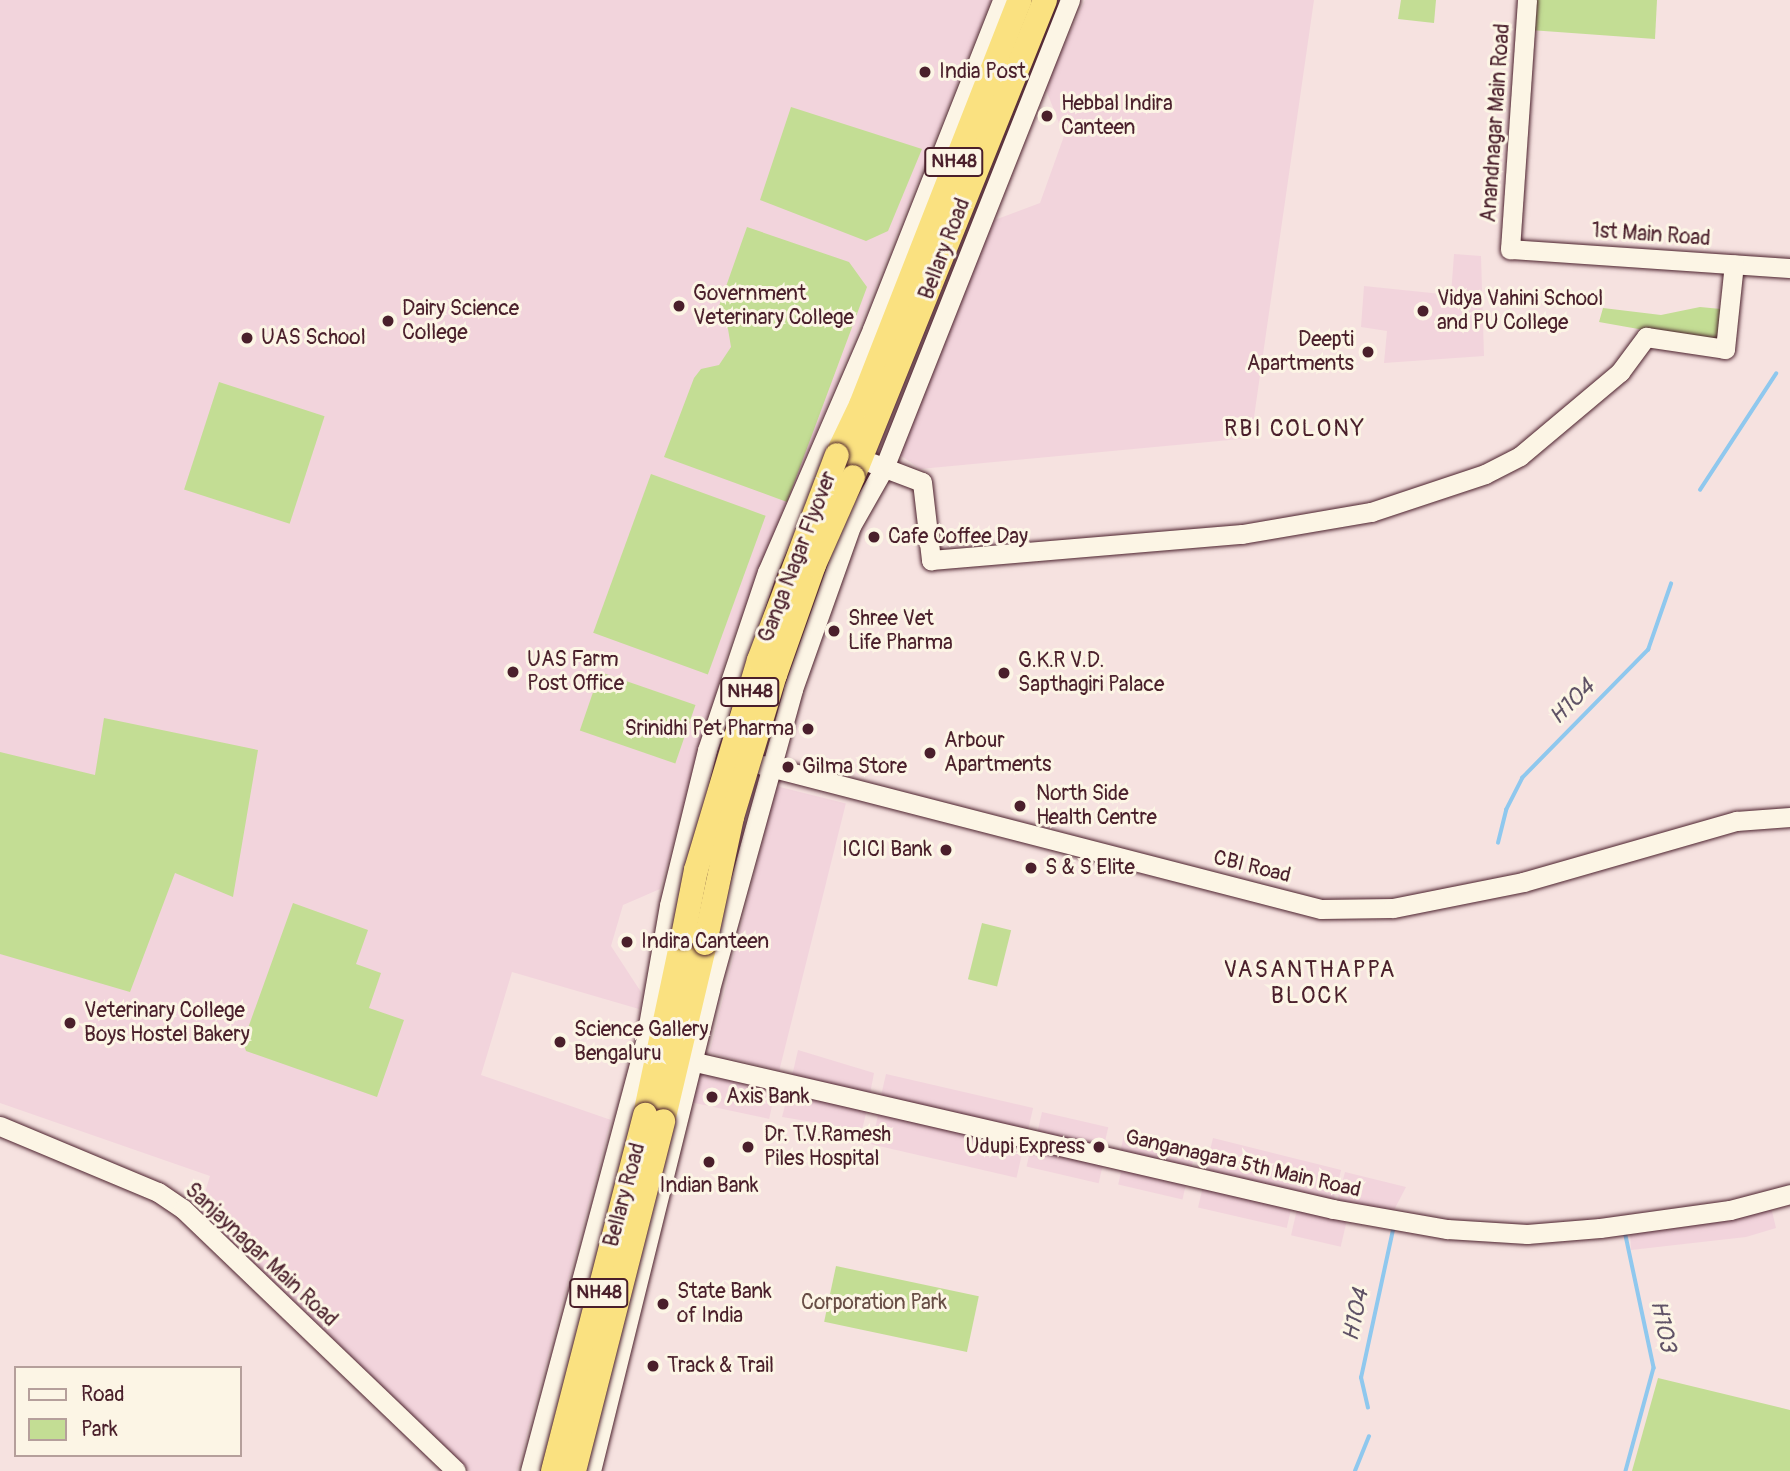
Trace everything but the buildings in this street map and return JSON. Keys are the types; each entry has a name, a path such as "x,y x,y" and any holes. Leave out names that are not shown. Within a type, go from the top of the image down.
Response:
{"highway":[{"name":"Bellary Road","path":"883,322 1020,0"},
{"name":"Bellary Road","path":"866,468 1045,0"},
{"name":"Ganga Nagar Flyover","path":"694,940 696,870 759,660 837,455 883,322"},
{"name":"Ganga Nagar Flyover","path":"670,1047 694,940 775,675 814,565 866,468"},
{"name":"Bellary Road","path":"574,1471 670,1047"},
{"name":"Bellary Road","path":"536,1470 654,1118"}],"street":[{"path":"591,1471 613,1383 670,1047 669,905 707,750 767,572 883,322 1002,0"},
{"path":"536,1470 556,1368 772,768 825,592 851,526 866,468 1070,0"},
{"name":"Anandnagar Main Road","path":"1510,248 1527,0"},
{"name":"1st Main Road","path":"1510,248 1790,268"},
{"path":"866,468 922,482 931,560 1242,534 1371,512 1485,474 1520,456 1620,372 1646,337 1725,349 1734,264"},
{"name":"CBI Road","path":"707,750 1321,909 1393,908 1496,887 1736,821 1790,817"},
{"name":"Ganganagara 5th Main Road","path":"670,1047 1333,1209 1447,1229 1527,1234 1600,1228 1730,1210 1790,1194"},
{"name":"Sanjaynagar Main Road","path":"0,1126 158,1192 183,1209 456,1471"},
{"path":"556,1368 613,1383"},
{"path":"549,1413 601,1426"}],"shaded area":[{"path":"0,0 991,0 728,651 660,889 623,905 611,946 641,992 639,1009 512,972 481,1075 611,1120 517,1471 470,1471 199,1212 210,1176 0,1103"},
{"path":"1085,0 1314,0 1251,438 920,469 900,455 992,221 1040,203 1064,136 1045,87"},
{"name":"Vidya Vahini School and PU College","path":"1454,254 1481,256 1484,356 1384,363 1387,331 1361,327 1364,286 1451,295"},
{"path":"776,786 846,803 779,1070 709,1053"},
{"path":"798,1050 874,1073 870,1094 792,1076"},
{"path":"698,1069 776,1086 769,1119 691,1102"},
{"path":"886,1074 1033,1108 1028,1130 881,1096"},
{"path":"789,1090 867,1109 862,1130 782,1117"},
{"path":"879,1111 1024,1145 1017,1178 871,1144"},
{"path":"1042,1112 1108,1127 1103,1150 1037,1134"},
{"path":"1125,1131 1196,1147 1191,1172 1119,1155"},
{"path":"1213,1138 1341,1170 1332,1205 1204,1173"},
{"path":"1031,1147 1103,1164 1099,1183 1027,1166"},
{"path":"1122,1168 1186,1183 1182,1199 1118,1185"},
{"path":"1345,1172 1406,1187 1391,1216 1336,1205"},
{"path":"1203,1186 1292,1206 1287,1228 1198,1207"},
{"path":"1298,1205 1348,1216 1341,1247 1291,1235"},
{"path":"1771,1207 1776,1228 1746,1237 1631,1250 1630,1231"}],"green space":[{"path":"1401,0 1436,0 1434,23 1398,19"},
{"path":"1533,0 1657,0 1655,39 1530,30"},
{"path":"791,107 922,149 888,231 866,241 760,200"},
{"path":"747,227 849,262 867,287 787,502 664,457 694,378 701,369 719,365 731,347 728,329 717,312"},
{"path":"1700,307 1721,309 1717,343 1599,322 1603,308 1661,315"},
{"path":"219,382 325,416 290,524 184,489"},
{"path":"651,474 766,516 708,675 593,633"},
{"path":"600,672 695,705 675,764 580,731"},
{"path":"104,718 258,750 233,897 175,873 130,992 0,954 0,752 95,775"},
{"path":"293,903 368,930 356,964 381,973 369,1008 404,1020 377,1097 246,1051 243,1042"},
{"path":"982,923 1011,930 997,987 968,979"},
{"name":"Corporation Park","path":"836,1266 979,1296 967,1352 824,1322"},
{"path":"1658,1378 1790,1410 1790,1471 1632,1471"}],"waterway":[{"name":"H104","path":"1700,490 1776,374"},
{"name":"H104","path":"1498,843 1506,810 1522,778 1648,650 1671,584"},
{"name":"H104","path":"1368,1408 1361,1378 1393,1230"},
{"name":"H103","path":"1625,1231 1654,1368 1626,1471"},
{"name":"H104","path":"1355,1471 1369,1437"}],"place":[{"name":"India Post","path":"925,72"},
{"name":"Hebbal Indira Canteen","path":"1047,116"},
{"name":"Government Veterinary College","path":"679,306"},
{"name":"Vidya Vahini School and PU College","path":"1423,311"},
{"name":"Dairy Science College","path":"388,321"},
{"name":"UAS School","path":"247,338"},
{"name":"Deepti Apartments","path":"1368,352"},
{"name":"Cafe Coffee Day","path":"874,537"},
{"name":"Shree Vet Life Pharma","path":"834,631"},
{"name":"UAS Farm Post Office","path":"513,672"},
{"name":"G.K.R V.D. Sapthagiri Palace","path":"1004,673"},
{"name":"Srinidhi Pet Pharma","path":"808,729"},
{"name":"Arbour Apartments","path":"930,753"},
{"name":"Gilma Store","path":"788,767"},
{"name":"North Side Health Centre","path":"1020,806"},
{"name":"ICICI Bank","path":"946,850"},
{"name":"S & S Elite","path":"1031,868"},
{"name":"Indira Canteen","path":"627,942"},
{"name":"Veterinary College Boys Hostel Bakery","path":"70,1023"},
{"name":"Science Gallery Bengaluru","path":"560,1042"},
{"name":"Axis Bank","path":"712,1097"},
{"name":"Dr. T.V.Ramesh Piles Hospital","path":"748,1147"},
{"name":"Udupi Express","path":"1099,1147"},
{"name":"Indian Bank","path":"709,1162"},
{"name":"State Bank of India","path":"663,1304"},
{"name":"Track & Trail","path":"653,1366"}],"district":[{"name":"RBI COLONY","path":"1295,429"},
{"name":"VASANTHAPPA BLOCK","path":"1310,983"}]}
